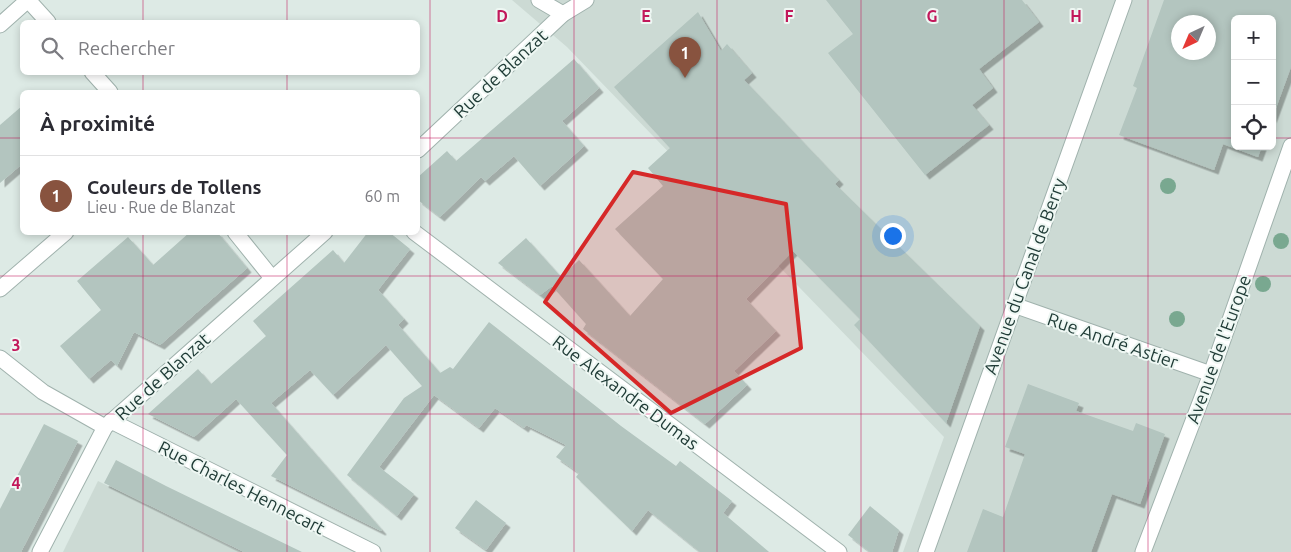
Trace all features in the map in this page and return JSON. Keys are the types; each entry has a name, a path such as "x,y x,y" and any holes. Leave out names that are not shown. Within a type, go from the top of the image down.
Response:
{"street":[{"path":"0,25 28,0 46,20"},
{"path":"539,0 563,14"},
{"name":"Rue de Blanzat","path":"420,148 563,14 586,0"},
{"name":"Avenue du Canal de Berry","path":"926,552 1124,0"},
{"path":"95,75 108,90"},
{"name":"Avenue de l'Europe","path":"1143,552 1211,374 1291,146"},
{"path":"0,289 63,235"},
{"path":"237,235 272,278"},
{"name":"Rue de Blanzat","path":"40,552 108,424 322,235"},
{"name":"Rue Alexandre Dumas","path":"418,235 839,552"},
{"name":"Rue André Astier","path":"1014,305 1211,374"},
{"name":"Rue Charles Hennecart","path":"0,358 43,392 373,552"}],"highlighted area":[{"path":"633,172 786,204 801,348 671,413 545,302"}],"shaded area":[{"path":"512,0 1291,0 1291,552 903,552 944,437 567,47"},
{"path":"98,481 240,552 63,552"}],"building":[{"path":"826,0 1022,0 1039,22 979,69 993,88 972,105 989,125 925,175 828,53 853,34"},
{"path":"1164,0 1291,0 1291,67 1276,108 1276,15 1231,15 1231,147 1223,144 1214,170 1119,135 1137,88 1133,86"},
{"path":"698,12 721,51 727,44 752,73 744,80 839,180 835,184 980,326 946,423 854,325 860,319 793,251 746,299 776,331 734,371 747,385 705,424 583,329 586,324 552,286 540,295 498,263 526,238 561,277 579,260 630,316 663,279 615,229 663,186 648,168 670,148 614,87"},
{"path":"574,59 599,88 562,121 584,146 540,186 514,156 485,181 481,177 440,217 420,202 420,175 447,151 456,161"},
{"path":"20,108 20,166 0,183 0,125"},
{"path":"1239,150 1261,150 1258,157"},
{"path":"187,235 220,235 247,268 160,345 134,332 117,366 111,360 89,379 60,346 101,310 77,281 128,237 153,265"},
{"path":"366,235 393,235 410,249 378,290 404,319 398,325 440,373 450,367 453,369 489,322 621,426 676,466 680,461 732,501 723,513 769,552 700,552 648,510 632,531 576,477 579,473 556,457 566,445 526,425 524,428 495,408 479,428 434,395 379,467 414,494 397,516 347,475 404,398 422,386 386,345 333,395 310,370 271,403 381,531 271,476 287,455 236,399 194,437 148,414 198,369 211,384 266,336 253,321 333,250 344,263"},
{"path":"1028,384 1079,403 1076,411 1133,431 1136,423 1165,434 1140,504 1112,494 1091,552 967,552 983,509 1003,517 1025,454 1005,447"},
{"path":"44,424 78,441 21,552 0,552 0,509"},
{"path":"116,460 302,552 244,552 104,483"},
{"path":"476,500 506,523 486,550 455,528"},
{"path":"870,506 899,530 892,552 870,552 848,535"}],"place":[{"name":"Couleurs de Tollens","path":"685,78"}]}
